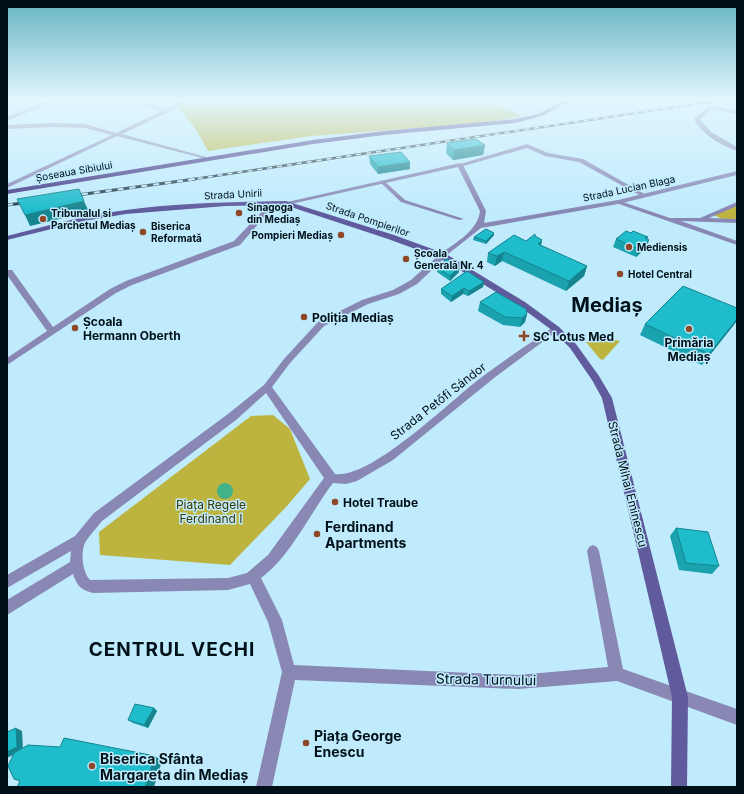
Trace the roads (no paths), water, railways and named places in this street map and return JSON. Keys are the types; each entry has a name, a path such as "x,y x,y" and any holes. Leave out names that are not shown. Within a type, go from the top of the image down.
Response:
{"main road":[{"name":"Șoseaua Sibiului","path":"7,192 204,158 349,137"},
{"name":"Strada Unirii","path":"7,238 84,219 126,212 274,202 286,203"},
{"name":"Strada Pompierilor","path":"286,203 384,234 443,256"},
{"name":"Strada Mihai Eminescu","path":"443,256 522,304 556,329 580,354 602,387 607,398 680,696 680,787"}],"street":[{"path":"7,186 112,137"},
{"path":"124,137 204,158"},
{"path":"717,137 737,150"},
{"name":"Strada Unirii","path":"286,203 460,165 527,146 547,155 581,160 645,196"},
{"path":"7,582 79,540 98,517 232,417 268,387 286,361 321,324 358,306 396,292 414,282 479,226 488,214 460,165"},
{"name":"Strada Lucian Blaga","path":"479,226 618,202 737,173"},
{"path":"383,182 403,200 461,218"},
{"path":"7,362 113,291 129,283 222,250 240,241 274,202"},
{"path":"618,202 663,219 737,243"},
{"path":"702,219 737,204"},
{"name":"Strada Lucian Blaga","path":"488,214 524,218"},
{"path":"663,219 737,221"},
{"path":"8,272 52,332"},
{"name":"Strada Petőfi Sándor","path":"331,478 339,480 360,475 391,455 418,435 471,391 556,329"},
{"path":"79,540 76,565 82,581 86,585 92,587 228,584 253,576 272,559 331,478 268,387"},
{"path":"593,551 617,674"},
{"path":"7,608 76,565"},
{"path":"253,576 275,620 289,672 264,787"},
{"name":"Strada Turnului","path":"289,672 518,682 617,674 737,718"}],"railway":[{"path":"192,179 475,137"},
{"path":"70,196 192,179"},
{"path":"7,205 31,202"}],"place":[{"name":"Sinagoga din Mediaș","path":"239,213"},
{"name":"Tribunalul si Parchetul Mediaș","path":"43,219"},
{"name":"Biserica Reformată","path":"143,232"},
{"name":"Pompieri Mediaș","path":"341,235"},
{"name":"Mediensis","path":"629,247"},
{"name":"Școala Generală Nr. 4","path":"406,259"},
{"name":"Hotel Central","path":"620,274"},
{"name":"Poliția Mediaș","path":"304,317"},
{"name":"Școala Hermann Oberth","path":"75,328"},
{"name":"Primăria Mediaș","path":"689,329"},
{"name":"SC Lotus Med","path":"524,336"},
{"name":"Hotel Traube","path":"335,502"},
{"name":"Ferdinand Apartments","path":"317,534"},
{"name":"Piața George Enescu","path":"306,743"},
{"name":"Biserica Sfânta Margareta din Mediaș","path":"92,766"}],"district":[{"name":"Mediaș","path":"607,305"},
{"name":"CENTRUL VECHI","path":"172,649"}],"park label":[{"name":"Piața Regele Ferdinand I","path":"211,511"}]}
